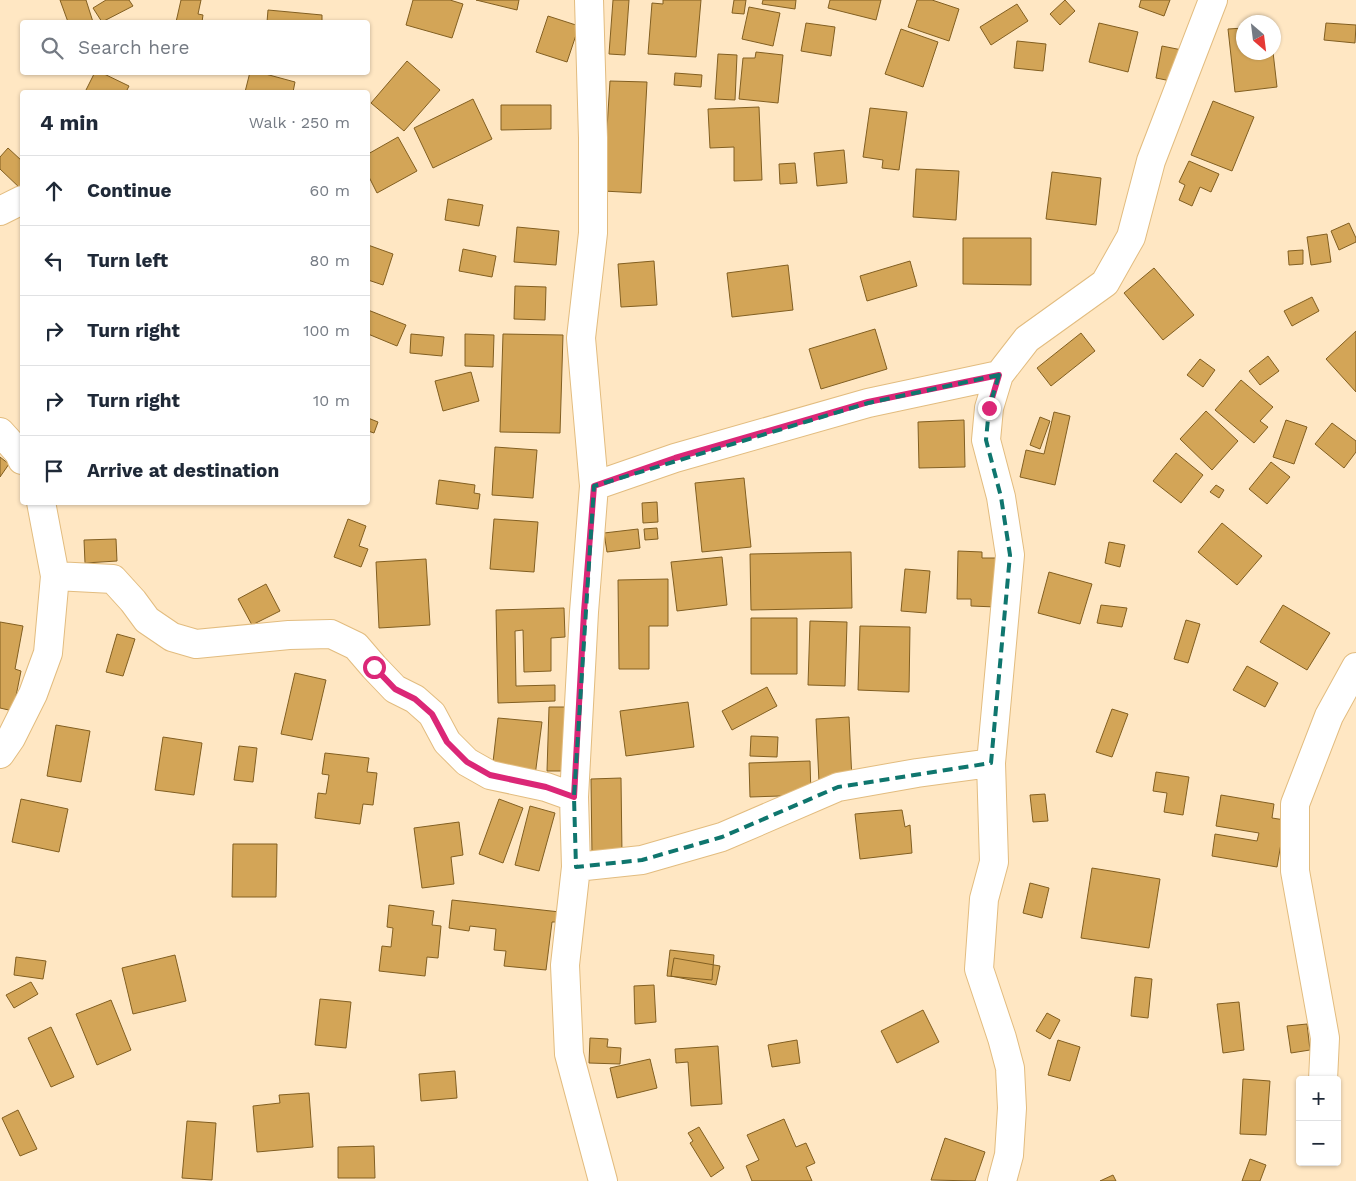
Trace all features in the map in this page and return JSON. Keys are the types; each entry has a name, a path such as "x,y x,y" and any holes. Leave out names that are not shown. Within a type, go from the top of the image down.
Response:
{"street":[{"path":"589,0 593,138 593,233 581,338 594,486 584,612 574,797 576,867 564,964 569,1054 603,1181"},
{"path":"1002,1181 1009,1155 1012,1108 1010,1068 979,970 984,899 994,862 991,762 1010,555 1001,497 986,440 989,408 999,375 1027,339 1105,283 1131,238 1151,161 1213,0"},
{"path":"0,211 20,201"},
{"path":"594,486 675,458 868,402 999,375"},
{"path":"0,432 20,455"},
{"path":"0,754 11,738 33,694 48,653 55,576 42,505"},
{"path":"55,576 113,579 147,620 172,637 196,644 331,634 356,646 395,689 415,699 432,714 447,742 467,762 490,775 546,787 574,797"},
{"path":"1323,1076 1325,1038 1294,871 1295,804 1329,716 1356,667"},
{"path":"576,867 642,860 722,837 838,787 991,762"}],"highlighted area":[{"path":"999,375 989,408 986,440 1001,497 1010,555 991,763 838,787 722,837 642,860 576,867 574,797 594,486 868,403"}],"building":[{"path":"60,0 86,0 92,20 67,20"},
{"path":"106,0 129,0 133,6 106,20 101,20 93,8"},
{"path":"181,0 201,0 198,14 203,15 202,20 176,20"},
{"path":"413,0 450,0 463,4 452,38 406,25"},
{"path":"476,0 519,0 517,10"},
{"path":"613,0 629,0 625,55 609,54"},
{"path":"663,0 701,0 696,57 648,54 652,3 663,4"},
{"path":"734,0 746,0 744,14 732,13"},
{"path":"763,0 796,0 795,9 762,4"},
{"path":"830,0 881,0 876,20 828,8"},
{"path":"917,0 932,0 959,9 949,41 908,27"},
{"path":"1065,0 1075,11 1060,25 1050,14"},
{"path":"1141,0 1170,0 1164,16 1139,7"},
{"path":"1017,4 1028,21 991,45 980,27"},
{"path":"749,7 780,13 773,46 742,39"},
{"path":"268,10 322,15 322,20 267,20"},
{"path":"548,16 579,26 567,62 536,52"},
{"path":"806,23 835,27 831,56 801,51"},
{"path":"1099,23 1138,32 1128,72 1089,62"},
{"path":"1326,23 1356,25 1355,43 1324,40"},
{"path":"1236,28 1236,60 1274,60 1277,87 1235,92 1228,29"},
{"path":"901,29 938,42 923,87 885,74"},
{"path":"1017,41 1046,44 1043,71 1014,68"},
{"path":"1162,46 1182,50 1176,82 1156,78"},
{"path":"756,52 783,55 778,103 739,99 743,58 755,58"},
{"path":"718,54 737,55 735,100 715,99"},
{"path":"407,61 440,90 404,131 371,103"},
{"path":"675,73 702,75 701,87 674,85"},
{"path":"94,75 106,75 129,86 127,90 86,90"},
{"path":"249,75 269,75 295,82 293,90 246,90"},
{"path":"610,81 647,82 641,193 603,191"},
{"path":"473,99 492,139 433,168 414,128"},
{"path":"1213,101 1254,117 1232,171 1191,155"},
{"path":"501,105 551,105 551,129 501,130"},
{"path":"759,107 762,180 734,181 734,147 710,148 708,109"},
{"path":"870,108 907,112 899,170 882,168 883,160 863,157"},
{"path":"398,137 417,171 377,193 370,179 370,153"},
{"path":"8,148 20,159 20,188 0,169 0,157"},
{"path":"844,150 847,183 817,186 814,153"},
{"path":"1189,161 1219,174 1211,192 1200,187 1192,206 1179,200 1185,185 1179,182"},
{"path":"795,163 797,183 780,184 779,164"},
{"path":"916,169 959,171 956,220 913,217"},
{"path":"1052,172 1101,178 1096,225 1046,219"},
{"path":"448,199 483,205 479,226 445,220"},
{"path":"1349,223 1356,242 1339,250 1331,231"},
{"path":"517,227 559,231 556,265 514,262"},
{"path":"1327,234 1331,262 1311,265 1307,237"},
{"path":"963,238 1031,238 1031,285 963,284"},
{"path":"370,246 393,254 383,285 370,281"},
{"path":"463,249 496,256 492,277 459,271"},
{"path":"1303,250 1303,264 1289,265 1288,251"},
{"path":"654,261 657,305 621,307 618,264"},
{"path":"910,261 917,286 867,301 860,276"},
{"path":"788,265 793,310 732,317 727,273"},
{"path":"1154,268 1194,315 1163,340 1124,293"},
{"path":"515,286 546,287 545,320 514,319"},
{"path":"1312,297 1319,311 1292,326 1284,311"},
{"path":"370,311 406,325 397,346 370,335"},
{"path":"875,329 887,369 821,389 809,349"},
{"path":"1356,331 1356,392 1326,359"},
{"path":"1081,333 1095,351 1051,386 1037,368"},
{"path":"411,334 444,337 442,356 410,353"},
{"path":"465,334 494,335 493,367 465,366"},
{"path":"503,334 563,335 560,433 500,432"},
{"path":"1268,356 1279,371 1260,385 1249,371"},
{"path":"1200,359 1215,370 1203,387 1187,375"},
{"path":"471,372 479,401 443,411 435,381"},
{"path":"1241,380 1273,407 1260,421 1268,427 1254,443 1215,410"},
{"path":"1206,411 1238,441 1212,470 1180,439"},
{"path":"1054,412 1070,416 1055,485 1020,477 1026,450 1044,454"},
{"path":"1040,417 1050,421 1040,449 1030,445"},
{"path":"370,419 378,422 374,433 370,432"},
{"path":"964,420 965,467 919,468 918,422"},
{"path":"1286,420 1307,427 1294,464 1273,457"},
{"path":"1332,423 1356,441 1356,452 1344,468 1315,444"},
{"path":"495,447 537,450 533,498 492,495"},
{"path":"1176,453 1203,475 1181,503 1153,481"},
{"path":"0,457 9,464 0,477"},
{"path":"1271,462 1290,477 1267,504 1249,489"},
{"path":"744,478 751,547 702,552 695,483"},
{"path":"439,480 475,485 474,493 480,494 478,509 436,504"},
{"path":"1216,485 1224,490 1219,498 1210,492"},
{"path":"657,502 658,522 643,523 642,503"},
{"path":"348,519 366,526 359,546 368,549 361,567 334,557"},
{"path":"494,519 538,522 534,572 490,569"},
{"path":"1222,523 1262,556 1237,585 1198,552"},
{"path":"657,528 658,539 645,540 644,529"},
{"path":"638,529 640,548 607,552 604,533"},
{"path":"116,539 117,561 85,563 84,540"},
{"path":"1109,542 1125,545 1120,567 1105,563"},
{"path":"958,551 982,552 982,558 998,558 996,607 971,606 971,599 957,599"},
{"path":"851,552 852,608 751,610 750,554"},
{"path":"722,557 727,605 677,611 671,562"},
{"path":"426,559 430,625 379,628 376,562"},
{"path":"905,569 930,571 926,613 901,611"},
{"path":"1049,572 1092,584 1080,624 1038,613"},
{"path":"668,579 668,626 649,626 649,669 619,669 618,580"},
{"path":"266,584 280,611 252,625 238,599"},
{"path":"1101,605 1127,608 1122,627 1097,623"},
{"path":"1283,605 1330,633 1307,670 1260,642"},
{"path":"564,608 565,637 551,638 551,671 524,672 523,630 515,631 516,686 555,685 555,701 498,703 496,610"},
{"path":"751,618 797,618 797,674 751,674"},
{"path":"1186,620 1200,624 1188,663 1174,659"},
{"path":"810,621 847,622 845,686 808,685"},
{"path":"0,622 23,626 15,669 21,671 13,711 0,708"},
{"path":"860,626 910,627 909,692 858,690"},
{"path":"117,634 135,639 123,676 106,672"},
{"path":"1247,666 1278,683 1265,707 1233,690"},
{"path":"295,673 326,680 312,740 281,734"},
{"path":"767,687 777,706 732,730 722,711"},
{"path":"688,702 694,747 626,756 620,711"},
{"path":"549,707 567,707 565,771 547,771"},
{"path":"1112,709 1128,714 1112,757 1096,752"},
{"path":"849,717 852,780 819,782 816,719"},
{"path":"498,718 542,722 535,776 492,771"},
{"path":"56,725 90,731 81,782 47,776"},
{"path":"751,736 778,737 777,757 750,756"},
{"path":"163,737 202,743 194,795 155,790"},
{"path":"239,746 257,748 253,782 234,780"},
{"path":"325,753 369,758 367,772 377,773 373,805 363,804 360,824 315,818 318,793 326,794 329,775 322,774"},
{"path":"810,761 811,795 750,797 749,763"},
{"path":"1156,772 1189,777 1183,815 1164,812 1167,793 1153,791"},
{"path":"621,778 622,854 592,855 591,779"},
{"path":"1045,794 1048,821 1033,822 1030,795"},
{"path":"1221,795 1274,804 1272,818 1285,820 1277,867 1212,856 1215,834 1257,841 1259,833 1216,826"},
{"path":"21,799 68,809 59,852 12,842"},
{"path":"499,799 523,808 503,863 479,854"},
{"path":"530,806 555,813 539,871 515,865"},
{"path":"902,810 905,827 910,825 912,853 860,859 855,814"},
{"path":"459,822 463,855 451,857 454,884 422,888 414,828"},
{"path":"233,844 277,844 276,897 232,897"},
{"path":"1092,868 1160,879 1149,948 1081,938"},
{"path":"1030,883 1049,888 1042,918 1023,913"},
{"path":"452,900 560,912 559,922 552,922 546,970 504,966 506,951 494,950 496,929 470,926 469,931 449,928"},
{"path":"389,905 434,911 432,925 441,926 438,958 427,957 425,976 379,971 382,946 391,947 393,928 387,927"},
{"path":"670,950 714,955 712,980 667,976"},
{"path":"175,955 186,1001 133,1014 122,968"},
{"path":"16,957 46,961 43,979 14,975"},
{"path":"674,958 720,966 716,985 671,976"},
{"path":"1135,977 1152,979 1148,1018 1131,1016"},
{"path":"31,982 38,994 14,1008 6,995"},
{"path":"654,985 656,1022 635,1024 634,986"},
{"path":"320,999 351,1002 346,1048 315,1045"},
{"path":"111,1000 131,1050 97,1065 76,1014"},
{"path":"1239,1002 1244,1050 1223,1053 1217,1004"},
{"path":"923,1010 939,1042 897,1063 881,1031"},
{"path":"1047,1013 1060,1020 1050,1039 1036,1031"},
{"path":"1307,1024 1310,1050 1291,1053 1287,1026"},
{"path":"51,1027 74,1077 51,1087 28,1038"},
{"path":"590,1038 608,1039 607,1047 621,1048 620,1064 589,1063"},
{"path":"797,1040 800,1063 772,1067 768,1045"},
{"path":"1058,1040 1080,1047 1070,1081 1048,1075"},
{"path":"718,1046 722,1104 691,1106 688,1062 676,1063 675,1049"},
{"path":"650,1059 657,1088 617,1098 610,1068"},
{"path":"455,1071 457,1098 421,1101 419,1074"},
{"path":"1243,1079 1270,1081 1266,1135 1240,1134"},
{"path":"309,1093 313,1147 257,1152 253,1106 280,1103 279,1095"},
{"path":"18,1110 37,1149 20,1156 2,1118"},
{"path":"784,1119 796,1147 806,1143 815,1163 806,1167 812,1181 752,1181 746,1166 759,1160 747,1135"},
{"path":"187,1121 216,1123 212,1180 182,1178"},
{"path":"699,1127 724,1168 711,1177 690,1143 693,1141 688,1133"},
{"path":"945,1138 985,1152 975,1181 931,1180"},
{"path":"374,1146 375,1178 338,1178 338,1147"},
{"path":"1250,1159 1266,1165 1260,1181 1242,1181"},
{"path":"1113,1175 1116,1181 1100,1181"}],"route":[{"path":"374,667 395,689 415,699 432,714 447,742 467,762 490,775 546,787 574,797 584,612 594,486 675,458 868,402 999,375 989,408"}]}
